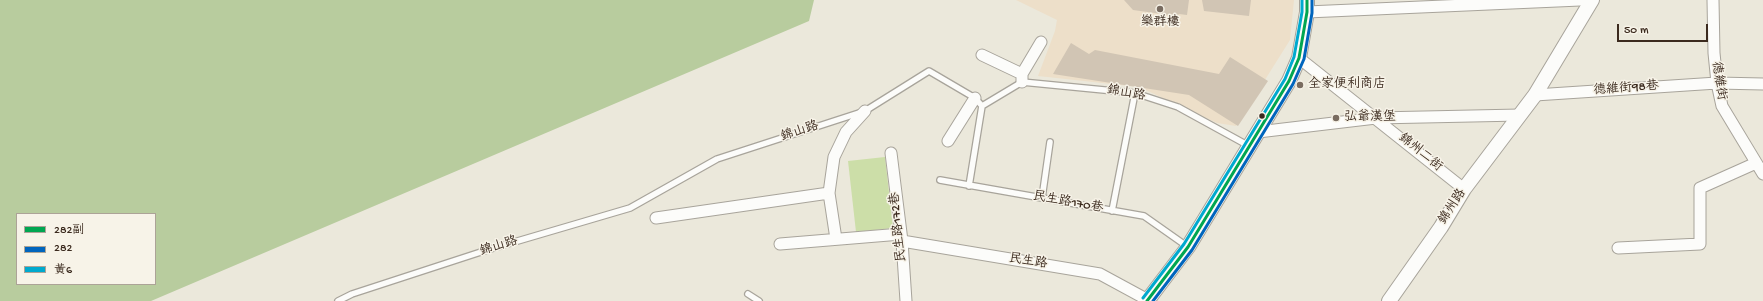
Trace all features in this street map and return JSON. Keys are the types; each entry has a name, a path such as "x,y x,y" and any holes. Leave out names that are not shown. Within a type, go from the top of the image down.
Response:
{"street":[{"path":"1307,6 1580,0"},
{"name":"錦州路","path":"1389,301 1441,227 1464,189 1535,95 1592,0"},
{"name":"德維街","path":"1713,0 1714,52 1717,83 1722,106 1763,174"},
{"name":"民生路","path":"780,244 836,239 901,238 1100,274 1147,300 1188,247 1289,81 1298,58 1307,6"},
{"path":"982,55 1022,78 1042,42"},
{"path":"1298,58 1376,118"},
{"name":"德維街98巷","path":"1535,95 1717,83 1763,84"},
{"path":"948,141 978,102"},
{"path":"836,239 829,193 834,158 846,132 865,111"},
{"path":"1258,132 1376,118 1520,115"},
{"name":"錦州二街","path":"1376,118 1464,189"},
{"name":"民生路172巷","path":"891,153 901,238 906,301"},
{"path":"1618,248 1700,244 1700,188 1756,163"},
{"path":"656,218 829,193"}],"lane":[{"name":"錦山路","path":"338,301 352,294 487,250 630,208 716,158 865,111 929,71 978,102"},
{"name":"錦山路","path":"1022,78 1135,93 1178,107 1249,146"},
{"path":"969,186 978,102 1022,78"},
{"path":"1112,211 1135,93"},
{"path":"1042,198 1050,142"},
{"name":"民生路170巷","path":"940,180 1144,216 1188,247"},
{"path":"748,294 759,301"}],"shaded area":[{"path":"1016,0 1294,0 1290,40 1236,126 1217,123 1139,87 1038,76 1055,31 1057,20"}],"green space":[{"path":"0,0 814,0 809,21 151,301 0,301"},
{"path":"885,157 893,228 856,232 848,161"}],"building":[{"path":"1124,0 1189,0 1187,15 1179,14 1177,16 1133,10"},
{"path":"1202,0 1251,0 1249,16 1204,11"},
{"path":"1071,43 1089,54 1095,50 1219,74 1230,57 1268,81 1238,126 1189,95 1053,74"}],"transit line":[{"name":"黃6","path":"1143,298 1184,244 1285,79 1294,57 1302,12 1302,0"},
{"name":"282副","path":"1147,301 1188,247 1289,81 1299,58 1307,12 1307,0"},
{"name":"282","path":"1153,301 1192,250 1293,84 1304,59 1312,13 1312,0"}],"place":[{"name":"樂群樓","path":"1160,9"},
{"name":"全家便利商店","path":"1300,85"},
{"name":"弘爺漢堡","path":"1336,118"}]}
